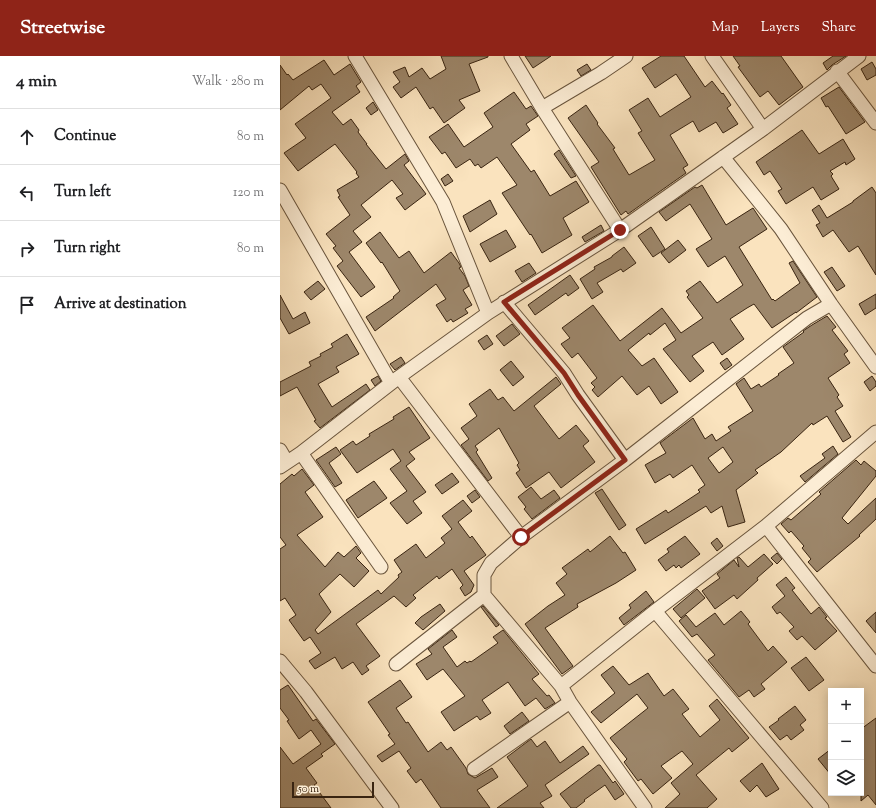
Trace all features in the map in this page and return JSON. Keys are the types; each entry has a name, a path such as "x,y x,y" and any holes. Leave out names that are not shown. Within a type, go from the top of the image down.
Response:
{"street":[{"path":"355,56 443,202 488,313"},
{"path":"511,56 542,108 620,230"},
{"path":"542,108 601,73 626,56"},
{"path":"712,56 763,128"},
{"path":"280,450 284,465 395,380 488,313 620,230 763,128 859,56"},
{"path":"837,71 876,123"},
{"path":"723,157 782,229 831,304 876,367"},
{"path":"280,190 395,380 521,537"},
{"path":"504,302 564,373 625,460"},
{"path":"645,808 570,702 562,686 484,595 484,575 491,563 521,537 625,460 807,318 831,304"},
{"path":"562,686 655,611 766,526 876,432"},
{"path":"301,453 381,567"},
{"path":"766,526 876,666"},
{"path":"396,664 484,595"},
{"path":"655,611 822,808"},
{"path":"280,661 306,692 392,808"},
{"path":"474,769 570,702"}],"building":[{"path":"441,56 488,56 469,64 480,91 459,100 465,108 444,123 433,107 430,109 416,87 401,98 393,87 400,82 393,72 405,67 409,77 422,68 430,79 446,69"},
{"path":"525,56 551,56 533,68"},
{"path":"661,56 684,56 705,87 712,81 722,94 723,93 731,105 727,108 738,124 723,133 716,122 699,132 693,121 670,135 688,165 683,168 686,173 628,214 626,211 621,215 591,167 599,162 568,118 586,105 598,123 597,124 615,148 613,149 629,175 655,160 638,133 642,131 629,110 648,98 660,117 691,97 676,74 655,88 642,68"},
{"path":"733,56 781,56 803,87 779,105 768,91 760,97 738,67 740,66"},
{"path":"833,56 846,56 827,70 823,63"},
{"path":"324,60 334,75 350,64 361,82 356,86 360,92 332,112 343,125 351,119 359,130 358,132 366,144 386,169 405,154 409,161 404,165 426,194 405,210 396,198 403,194 392,180 361,205 371,217 353,231 362,242 349,252 375,287 361,297 337,266 343,261 333,248 336,246 326,234 350,215 338,197 340,196 337,190 359,177 356,173 357,172 335,144 298,171 284,153 306,138 295,124 331,98 321,84 312,90 309,86 280,110 280,65 287,75 288,74 293,80"},
{"path":"872,62 876,69 876,75 867,80 861,69"},
{"path":"587,64 591,70 581,76 577,70"},
{"path":"839,87 865,122 846,134 821,98"},
{"path":"514,92 526,109 531,106 538,116 526,124 530,130 511,144 531,172 534,170 550,196 576,181 589,202 563,218 572,235 542,253 531,234 530,235 502,193 517,185 497,157 481,168 478,164 475,166 470,159 456,168 445,152 442,154 429,137 448,124 464,147 493,127 484,113"},
{"path":"373,102 378,110 371,115 366,108"},
{"path":"802,130 819,154 843,139 855,159 846,165 845,162 830,171 833,174 831,176 839,189 821,200 813,187 786,204 778,191 782,189 770,171 764,175 756,162"},
{"path":"559,150 576,176 571,178 554,154"},
{"path":"448,174 453,181 445,186 441,179"},
{"path":"702,185 726,225 753,208 767,229 739,247 772,300 773,299 775,301 800,283 789,263 793,261 817,297 796,313 772,328 754,304 730,319 744,339 722,355 713,342 692,356 704,371 690,382 663,349 676,340 665,323 650,335 649,333 628,350 642,366 654,358 678,392 661,404 649,386 637,395 622,376 598,397 592,390 595,387 591,383 597,378 578,353 572,358 561,344 570,338 562,328 593,305 620,341 662,308 681,333 703,318 687,297 689,295 686,291 700,281 717,303 743,285 725,256 708,267 696,249 712,239 690,204 666,221 659,212 695,187 697,188"},
{"path":"872,187 876,193 876,275 858,246 849,252 833,230 823,237 816,225 820,223 812,210 819,205 827,218 853,202"},
{"path":"490,200 497,214 470,232 463,216"},
{"path":"601,225 604,231 585,242 582,237"},
{"path":"651,227 665,249 653,257 638,236"},
{"path":"506,230 516,247 490,262 480,244"},
{"path":"380,232 399,258 409,251 424,273 451,252 459,263 461,267 459,268 465,276 469,286 463,290 472,305 465,309 468,313 453,322 451,319 447,322 436,305 446,299 436,284 375,331 366,317 394,298 393,297 400,291 382,262 381,263 366,243"},
{"path":"678,240 686,250 669,263 661,253"},
{"path":"624,247 636,263 623,272 621,269 597,283 603,292 592,299 580,279 595,269 594,267 612,257"},
{"path":"529,263 536,273 522,282 515,271"},
{"path":"832,267 845,286 837,291 824,272"},
{"path":"570,275 579,288 568,296 566,293 535,315 528,305"},
{"path":"318,281 325,289 311,300 304,292"},
{"path":"876,294 876,308 865,315 859,304"},
{"path":"280,295 293,319 305,312 310,323 289,334 280,318"},
{"path":"827,316 836,327 832,330 848,351 844,354 850,363 828,378 839,395 837,397 843,406 835,411 851,437 843,442 827,416 813,425 812,423 781,452 755,470 758,473 736,490 745,522 728,527 722,506 711,513 706,506 645,544 636,529 666,510 668,513 700,492 698,490 705,485 692,465 673,478 670,474 655,483 645,465 666,453 660,443 693,418 705,439 712,434 716,441 731,431 728,427 753,411 736,384 744,378 751,389 759,384 761,387 779,375 778,374 794,363 783,347 812,325","holes":["723,447 733,462 719,473 708,458"]},
{"path":"512,324 520,334 504,346 496,336"},
{"path":"347,334 359,354 336,367 339,372 318,384 332,407 366,384 370,390 320,428 314,421 316,420 297,387 280,396 280,382 311,366 309,362 321,356 320,354 333,347 331,344"},
{"path":"487,335 493,344 484,350 478,341"},
{"path":"401,357 405,363 395,370 390,364"},
{"path":"727,358 732,365 725,370 720,363"},
{"path":"511,361 524,377 513,386 500,370"},
{"path":"378,376 381,381 375,386 371,380"},
{"path":"872,376 876,382 876,386 870,391 864,382"},
{"path":"556,377 561,384 534,406 559,439 576,425 589,441 583,446 595,462 561,488 549,472 526,488 516,473 520,470 517,465 519,463 499,428 475,446 478,450 476,452 492,478 488,481 461,445 469,439 461,428 477,416 469,404 490,389 498,400 503,397 514,411"},
{"path":"409,407 430,438 409,452 415,459 406,466 426,492 413,501 422,513 407,524 390,503 407,491 390,469 401,461 393,449 357,473 340,450 353,441 356,445 370,436 369,434 394,419 393,417"},
{"path":"833,446 838,454 805,482 800,476 825,458 822,454"},
{"path":"336,447 341,454 329,463 342,483 335,487 316,460"},
{"path":"856,460 861,465 864,461 876,471 876,476 842,518 848,524 876,498 876,519 859,535 860,536 817,572 808,562 811,559 802,548 804,546 791,531 789,533 781,524 788,518 791,520 821,494 819,492"},
{"path":"302,469 314,485 305,492 323,517 297,535 325,567 338,552 344,557 356,546 361,553 356,558 369,571 354,587 340,574 319,594 331,612 315,630 318,634 378,590 381,594 399,577 398,575 402,572 394,560 416,544 426,558 445,543 441,538 452,529 442,516 463,500 472,511 458,522 470,538 472,536 486,555 464,571 474,585 471,592 465,596 460,588 463,585 452,569 439,579 437,576 413,595 416,598 406,607 394,596 356,624 380,656 366,666 369,670 362,675 353,662 342,669 335,657 315,669 309,661 321,653 310,637 304,641 289,620 296,615 285,598 280,601 280,549 286,545 280,537 280,484 292,474 294,476"},
{"path":"452,473 459,482 442,494 435,485"},
{"path":"374,481 387,498 358,518 346,500"},
{"path":"531,487 541,499 554,490 560,498 532,519 524,509 526,507 518,497"},
{"path":"602,489 626,525 619,530 595,493"},
{"path":"475,490 480,497 472,503 467,496"},
{"path":"610,536 623,553 625,552 636,570 616,583 577,604 578,607 545,628 573,666 562,674 525,624 565,595 556,583 567,574 562,568 588,549 590,552"},
{"path":"685,536 700,554 681,568 679,565 676,568 674,565 666,571 658,560 669,552 667,549"},
{"path":"717,538 723,546 717,551 711,543"},
{"path":"777,553 782,559 777,564 771,558"},
{"path":"764,554 773,564 737,599 734,595 715,609 702,591 720,578 717,574 734,560 739,567 737,558 739,557 748,567"},
{"path":"786,577 795,588 792,590 811,614 819,607 827,617 825,618 837,631 815,650 802,636 797,640 789,631 794,627 780,612 777,614 772,607 785,596 776,585"},
{"path":"697,589 705,598 681,618 673,609"},
{"path":"646,591 654,602 624,625 619,618 631,608 629,605"},
{"path":"440,604 445,611 423,630 415,623 421,617"},
{"path":"483,606 499,625 496,627 481,607"},
{"path":"741,611 750,622 748,624 768,651 773,646 787,662 761,684 765,689 754,697 749,690 739,697 708,660 715,655 697,634 692,637 679,621 686,615 696,627 715,613 724,625"},
{"path":"876,612 876,633 866,621"},
{"path":"452,630 457,637 443,647 457,667 465,661 467,663 470,661 471,662 498,643 493,637 503,630 539,674 532,679 547,696 549,695 555,703 545,709 536,698 525,706 508,682 482,700 491,713 480,720 477,716 454,731 441,712 465,696 443,669 427,680 416,664 432,654 428,649"},
{"path":"806,657 824,680 809,691 791,668"},
{"path":"613,666 629,685 648,673 664,696 673,689 689,709 682,714 700,737 720,720 709,706 717,699 749,738 732,752 729,748 696,775 717,799 707,808 665,808 680,794 671,783 693,764 682,751 661,766 672,778 653,794 641,779 638,781 624,762 627,759 610,738 648,708 637,694 601,723 591,712 615,693 601,675"},
{"path":"400,680 412,697 396,708 406,723 408,722 428,752 441,742 447,750 451,747 466,768 468,774 475,778 492,768 498,777 477,790 490,808 441,808 421,779 416,783 407,771 411,768 399,751 382,762 377,756 395,744 388,735 390,734 368,702"},
{"path":"288,685 313,721 316,719 335,744 321,754 323,756 306,768 317,783 314,785 331,808 280,808 280,747 293,764 321,744 311,730 299,739 287,721 289,720 280,708 280,690"},
{"path":"795,706 806,720 800,725 804,730 791,740 787,735 780,740 769,727"},
{"path":"522,712 529,721 510,734 504,726"},
{"path":"876,718 876,805 868,795 861,801 861,796 864,796 864,727"},
{"path":"531,739 537,747 545,741 560,763 583,746 589,754 545,785 552,796 540,803 544,808 497,808 528,786 507,757"},
{"path":"828,751 828,771 818,759"},
{"path":"762,763 779,789 766,797 757,785 750,792 740,781"},
{"path":"600,765 613,783 615,781 624,794 615,800 605,785 584,800 585,801 576,808 571,808 560,794"}],"route":[{"path":"521,537 625,460 564,373 504,302 620,230"}]}
